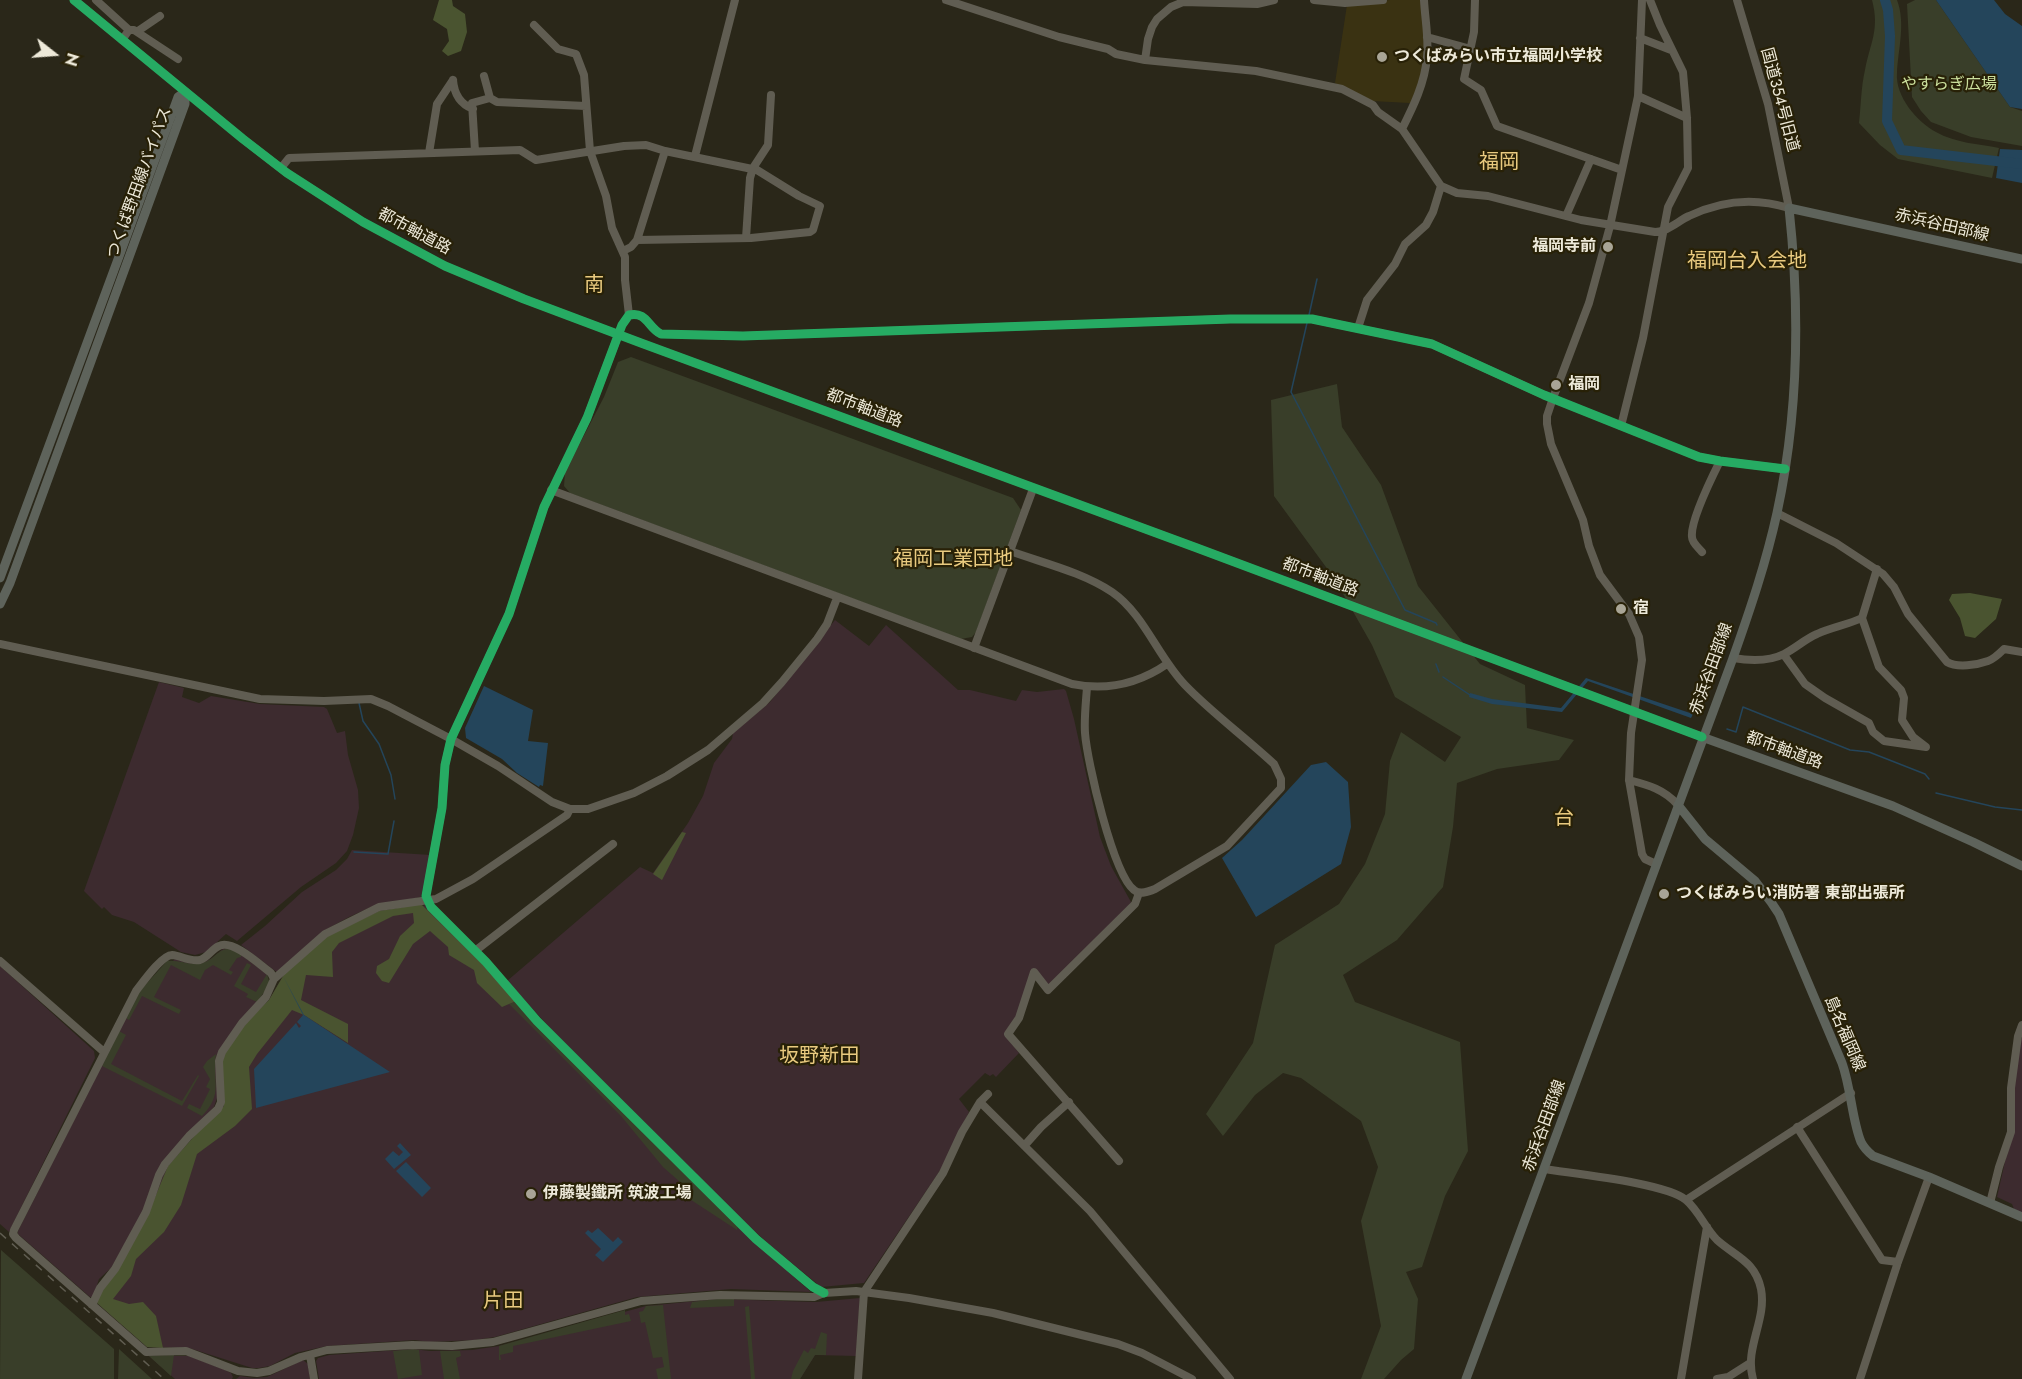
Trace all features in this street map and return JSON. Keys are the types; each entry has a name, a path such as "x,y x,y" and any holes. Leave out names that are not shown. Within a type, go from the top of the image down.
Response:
{"main road":[{"name":"つくば野田線バイパス","path":"0,578 178,97 185,92"},
{"name":"つくば野田線バイパス","path":"0,604 10,583 185,104 185,92"},
{"name":"赤浜谷田部線","path":"1466,1379 1733,658 1760,576 1777,513 1785,469 1797,358 1796,290 1789,208 2022,259"},
{"name":"都市軸道路","path":"1702,737 1893,806 2022,866"},
{"name":"島名福岡線","path":"1678,805 1705,839 1763,890 1779,914 1842,1063 1861,1141 1867,1150 1874,1156 2022,1217"}],"street":[{"name":"都市軸道路","path":"74,0 280,168 363,222 445,266 619,335 802,401 1702,737"},
{"path":"96,0 133,31 178,59"},
{"path":"695,156 735,0"},
{"path":"946,0 1059,37 1108,49 1116,54 1145,60 1256,71 1333,87 1373,105 1378,112 1402,129 1441,186 1457,193 1488,196 1611,226 1662,232 1689,216 1724,203 1763,201 1789,208"},
{"path":"1145,60 1152,27 1170,7 1183,2 1257,4 1274,0"},
{"path":"1314,0 1346,3 1383,0"},
{"path":"1402,129 1417,96 1426,66 1427,37 1424,0"},
{"path":"1475,0 1474,32 1464,79 1481,90 1497,126 1622,170"},
{"path":"1642,0 1638,96 1611,226 1589,303 1547,416 1551,444 1583,520 1589,546 1600,575 1629,614 1639,637 1642,660 1630,748 1629,780 1642,854 1645,859 1656,864"},
{"path":"1621,426 1643,338 1668,207 1688,168 1683,72 1650,0"},
{"name":"国道354号旧道","path":"1737,0 1768,104 1789,208"},
{"path":"122,40 160,15"},
{"path":"534,25 558,49 576,54 584,75 590,151 606,196 612,228 625,257 629,315 624,322 592,407 551,490 509,614 451,739 445,765 442,808 434,858 425,891 427,900 549,1033 756,1239 809,1284 824,1293"},
{"path":"1427,37 1470,49"},
{"path":"1640,38 1671,50"},
{"path":"484,76 490,98 497,102 586,106"},
{"path":"429,153 436,104 453,80 454,90 459,99 473,109"},
{"path":"746,238 750,178 753,168 768,145 771,95"},
{"path":"1638,96 1687,117"},
{"path":"475,151 472,103 490,98"},
{"path":"280,168 289,158 520,150 536,160 624,146 646,145 753,168 820,206 813,231 746,238 637,240"},
{"path":"622,251 631,247 637,240 666,151"},
{"path":"1566,216 1591,159"},
{"path":"1358,328 1367,300 1395,264 1406,244 1426,225 1441,186"},
{"path":"629,315 638,314 644,317 654,331 669,335 743,336 1281,318 1312,319 1432,344 1553,398 1699,457 1785,469"},
{"path":"1702,552 1692,540 1692,531 1720,461"},
{"path":"974,648 1033,489"},
{"path":"551,490 1072,684 1108,687 1137,681 1167,664"},
{"path":"1777,513 1836,543 1877,568 1893,587 1918,628 1952,665 1985,662 2004,649 2022,652"},
{"path":"1010,551 1092,581 1113,593 1131,610 1167,664 1206,705 1274,764 1282,783 1279,791 1227,846 1155,889 1139,892 1131,887 1122,870 1103,820 1087,747 1085,718 1088,687"},
{"path":"1784,655 1805,684 1869,723 1873,732 1884,741 1926,747 1910,733 1902,720 1904,698 1901,690 1880,667 1862,618 1877,568"},
{"path":"0,644 260,699 324,701 371,699 451,739 498,766 552,802 570,809 597,807 633,793 667,776 708,750 763,704 782,682 817,639 837,597"},
{"path":"1733,658 1766,660 1784,655 1814,635 1862,618"},
{"path":"1629,780 1659,789 1678,805"},
{"path":"92,1305 146,1212 165,1164 189,1136 218,1108 221,1102 219,1061 222,1052 242,1023 266,997 274,979 325,934 378,907 436,899 473,879 567,815 570,809"},
{"path":"475,951 613,844"},
{"path":"1119,1161 1008,1034 1019,1018 1034,972 1048,990 1135,904 1139,892"},
{"path":"274,979 272,973 234,946 226,944 219,946 201,960 167,956 136,991 13,1234 146,1352 186,1351 238,1371 257,1373 269,1371 301,1357 327,1350 412,1345 479,1345 640,1301 720,1295 814,1297 824,1293 864,1292 981,1311 1118,1344 1142,1353 1192,1379"},
{"path":"0,961 104,1052"},
{"path":"1990,1203 2011,1132 2011,1088 2018,1036 2022,1025"},
{"path":"1686,1200 1851,1093"},
{"path":"858,1379 864,1292 943,1173 962,1132 980,1102 988,1094"},
{"path":"980,1102 1090,1211 1230,1379"},
{"path":"1025,1145 1069,1102"},
{"path":"1797,1127 1882,1260 1898,1262"},
{"path":"1544,1169 1664,1188 1686,1200 1716,1239 1751,1267 1761,1290 1762,1303 1750,1363 1753,1379"},
{"path":"1860,1379 1898,1262 1929,1177"},
{"path":"1681,1379 1707,1227"},
{"path":"310,1355 314,1379"},
{"path":"1717,1379 1728,1377 1750,1363"}],"shaded area":[{"name":"つくばみらい市立福岡小学校","path":"1390,0 1422,0 1425,64 1410,103 1372,101 1335,83 1347,5"},
{"path":"835,620 869,646 886,625 958,690 970,690 1016,701 1022,690 1037,692 1064,689 1074,719 1100,837 1111,866 1131,902 1048,987 1038,978 1028,985 1016,1020 1004,1034 1019,1053 996,1077 985,1073 959,1099 969,1112 941,1169 864,1283 821,1287 738,1216 552,1030 507,981 640,867 653,873 688,823 703,796 714,763 732,739 733,733 770,702"},
{"path":"159,682 184,688 182,697 199,703 211,696 260,704 324,707 337,733 345,731 348,755 358,790 359,808 353,835 347,851 336,863 301,887 237,941 226,934 206,952 195,955 181,952 134,922 112,915 104,907 102,909 84,891"},
{"path":"352,850 431,855 421,897 371,907 349,917 325,930 278,973 241,945 302,892 336,870"},
{"path":"425,905 544,1033 758,1245 811,1292 731,1289 637,1297 495,1337 475,1340 429,1342 415,1340 327,1346 295,1353 270,1366 259,1368 252,1368 189,1348 147,1347 97,1303 148,1214 164,1173 224,1106 269,1000 286,971 326,936"},
{"path":"232,948 268,975 214,1107 172,1152 142,1215 111,1268 99,1279 93,1297 90,1297 18,1234 18,1231 138,993 175,959 192,964 202,963 223,949"},
{"path":"0,966 94,1051 95,1058 9,1232 0,1224"},
{"path":"2020,1038 2022,1039 2022,1213 2014,1209 2012,1204 1997,1197 2014,1133 2014,1093"},
{"path":"860,1298 856,1356 815,1355 800,1379 319,1379 316,1361 318,1358 329,1355 413,1349 472,1350 499,1346 646,1306 717,1299 816,1302"},
{"path":"149,1356 189,1356 223,1369 231,1373 233,1377 232,1379 175,1379"},
{"path":"303,1360 308,1364 310,1379 236,1379 240,1376 267,1377"}],"green space":[{"path":"439,0 452,0 453,6 465,14 467,32 461,51 448,56 442,51 449,41 447,29 433,20"},
{"path":"1872,0 1897,0 1900,9 1897,82 1903,99 1922,122 1943,136 1999,148 1992,178 1898,159 1880,145 1859,123 1864,76 1875,28"},
{"name":"やすらぎ広場","path":"1915,0 1936,0 2010,107 2022,111 2022,146 1971,137 1931,122 1921,111 1912,97 1907,4"},
{"path":"631,357 1013,498 1021,510 976,632 972,637 961,639 570,493 564,486 565,472 604,397 618,362"},
{"path":"1337,384 1342,427 1381,485 1418,586 1480,664 1525,685 1527,728 1574,740 1559,760 1497,769 1457,783 1453,827 1443,887 1397,940 1343,975 1355,1002 1460,1042 1468,1151 1445,1196 1422,1267 1406,1272 1418,1299 1414,1349 1384,1379 1361,1379 1381,1326 1361,1221 1378,1167 1361,1121 1301,1078 1283,1073 1255,1095 1223,1136 1206,1114 1253,1043 1275,945 1339,904 1365,864 1385,814 1390,761 1401,732 1445,762 1461,737 1395,697 1372,645 1334,578 1274,496 1271,400"},
{"path":"1970,593 2002,599 1996,619 1975,638 1965,636 1960,618 1949,600 1952,594"},
{"path":"682,832 686,833 662,880 653,874"},
{"path":"421,904 516,1001 502,1007 477,983 474,970 449,955 448,947 430,931 413,944 389,983 382,981 376,973 377,966 389,959 400,936 414,923 413,913 393,916 339,943 332,952 333,977 306,975 301,1000 348,1024 348,1043 292,1010 249,1067 252,1109 235,1126 197,1154 181,1205 164,1232 136,1259 131,1276 113,1299 129,1304 143,1302 156,1316 163,1348 147,1347 97,1303 98,1296 148,1214 168,1166 224,1106 222,1063 225,1052 250,1018 269,1000 286,971 326,936 379,911"},
{"path":"232,948 241,957 237,958 229,970 233,972 231,975 213,965 205,970 200,980 171,965 154,997 181,1010 179,1014 142,996 129,1020 126,1018 138,993 167,961 202,963 210,960 222,950"},
{"path":"247,963 251,965 241,984 256,992 267,974 270,984 257,1002 246,997 248,994 234,986"},
{"path":"516,1001 738,1226 737,1230 682,1194 679,1181 663,1167 621,1116 509,1004"},
{"path":"119,1031 126,1035 111,1064 182,1101 199,1076 182,1106 102,1066"},
{"path":"216,1054 215,1094 209,1108 202,1116 187,1108 189,1104 200,1109 210,1089 206,1087 210,1079 203,1067"},
{"path":"1,1250 114,1349 114,1379 0,1379"},
{"path":"734,1299 734,1306 690,1308 692,1302"},
{"path":"663,1305 671,1379 658,1379 656,1369 664,1367 662,1357 653,1358 645,1322 641,1323 639,1312 643,1311 646,1306"},
{"path":"749,1306 755,1379 751,1379 745,1307"},
{"path":"625,1310 625,1315 629,1314 631,1321 513,1346 513,1352 500,1355 501,1360 499,1360 499,1346"},
{"path":"821,1332 827,1334 826,1355 815,1355 800,1379 791,1379 804,1350 808,1353 811,1348 815,1349"},
{"path":"119,1349 152,1379 118,1379"},
{"path":"419,1350 422,1375 398,1379 393,1351"},
{"path":"440,1351 460,1351 461,1356 456,1358 460,1379 444,1379"},
{"path":"174,1355 171,1376 149,1356"}],"water":[{"path":"1936,0 1994,0 2005,14 2022,26 2022,109 2010,107"},
{"path":"2000,149 2022,150 2022,183 1996,178"},
{"path":"1586,678 1693,714 1691,718 1588,681 1562,712 1492,704 1469,697 1470,693 1492,699 1561,708"},
{"path":"484,686 533,710 528,741 548,743 543,786 539,787 517,773 502,759 466,738 465,728"},
{"path":"1326,762 1348,782 1351,827 1341,864 1256,917 1222,858 1242,840 1311,765"},
{"path":"283,976 304,1015 390,1072 256,1108 254,1069 296,1023 299,1028 301,1026 297,1022 303,1015"},
{"path":"400,1143 411,1155 394,1169 385,1159 393,1151 399,1156 403,1152 397,1146"},
{"path":"406,1162 431,1188 422,1197 396,1171"},
{"path":"598,1228 613,1242 618,1237 623,1242 603,1262 595,1255 601,1249 585,1233 588,1230 592,1233"}],"waterway":[{"path":"1885,0 1890,36 1887,121 1901,150 2022,164"},
{"path":"1309,315 1317,279"},
{"path":"1307,323 1291,392 1405,610 1437,625"},
{"path":"1436,664 1439,672"},
{"path":"1443,677 1470,695"},
{"path":"359,703 363,721 379,744 391,775 395,799"},
{"path":"1727,729 1736,732 1743,707 1850,750 1869,752 1925,774 1929,779"},
{"path":"1936,793 1995,807 2022,810"},
{"path":"354,852 388,854 394,821"}],"railway":[{"path":"0,1233 164,1379"}],"cycle path":[{"path":"74,0 287,173 363,222 445,266 524,299 641,343 1702,737"},
{"path":"824,1293 813,1287 756,1239 606,1090 537,1021 486,962 431,907 426,896 442,808 445,765 451,739 509,614 544,507 587,418 622,325 629,315 640,315 661,334 743,336 1230,319 1312,319 1432,344 1544,395 1699,457 1785,469"}],"place":[{"name":"つくばみらい市立福岡小学校","path":"1382,57"},
{"name":"福岡寺前","path":"1608,247"},
{"name":"福岡","path":"1556,385"},
{"name":"宿","path":"1621,609"},
{"name":"つくばみらい消防署 東部出張所","path":"1664,894"},
{"name":"伊藤製鐵所 筑波工場","path":"531,1194"}],"district":[{"name":"福岡","path":"1499,163"},
{"name":"福岡台入会地","path":"1747,262"},
{"name":"南","path":"594,286"},
{"name":"福岡工業団地","path":"953,560"},
{"name":"台","path":"1564,819"},
{"name":"坂野新田","path":"819,1057"},
{"name":"片田","path":"503,1302"}]}
